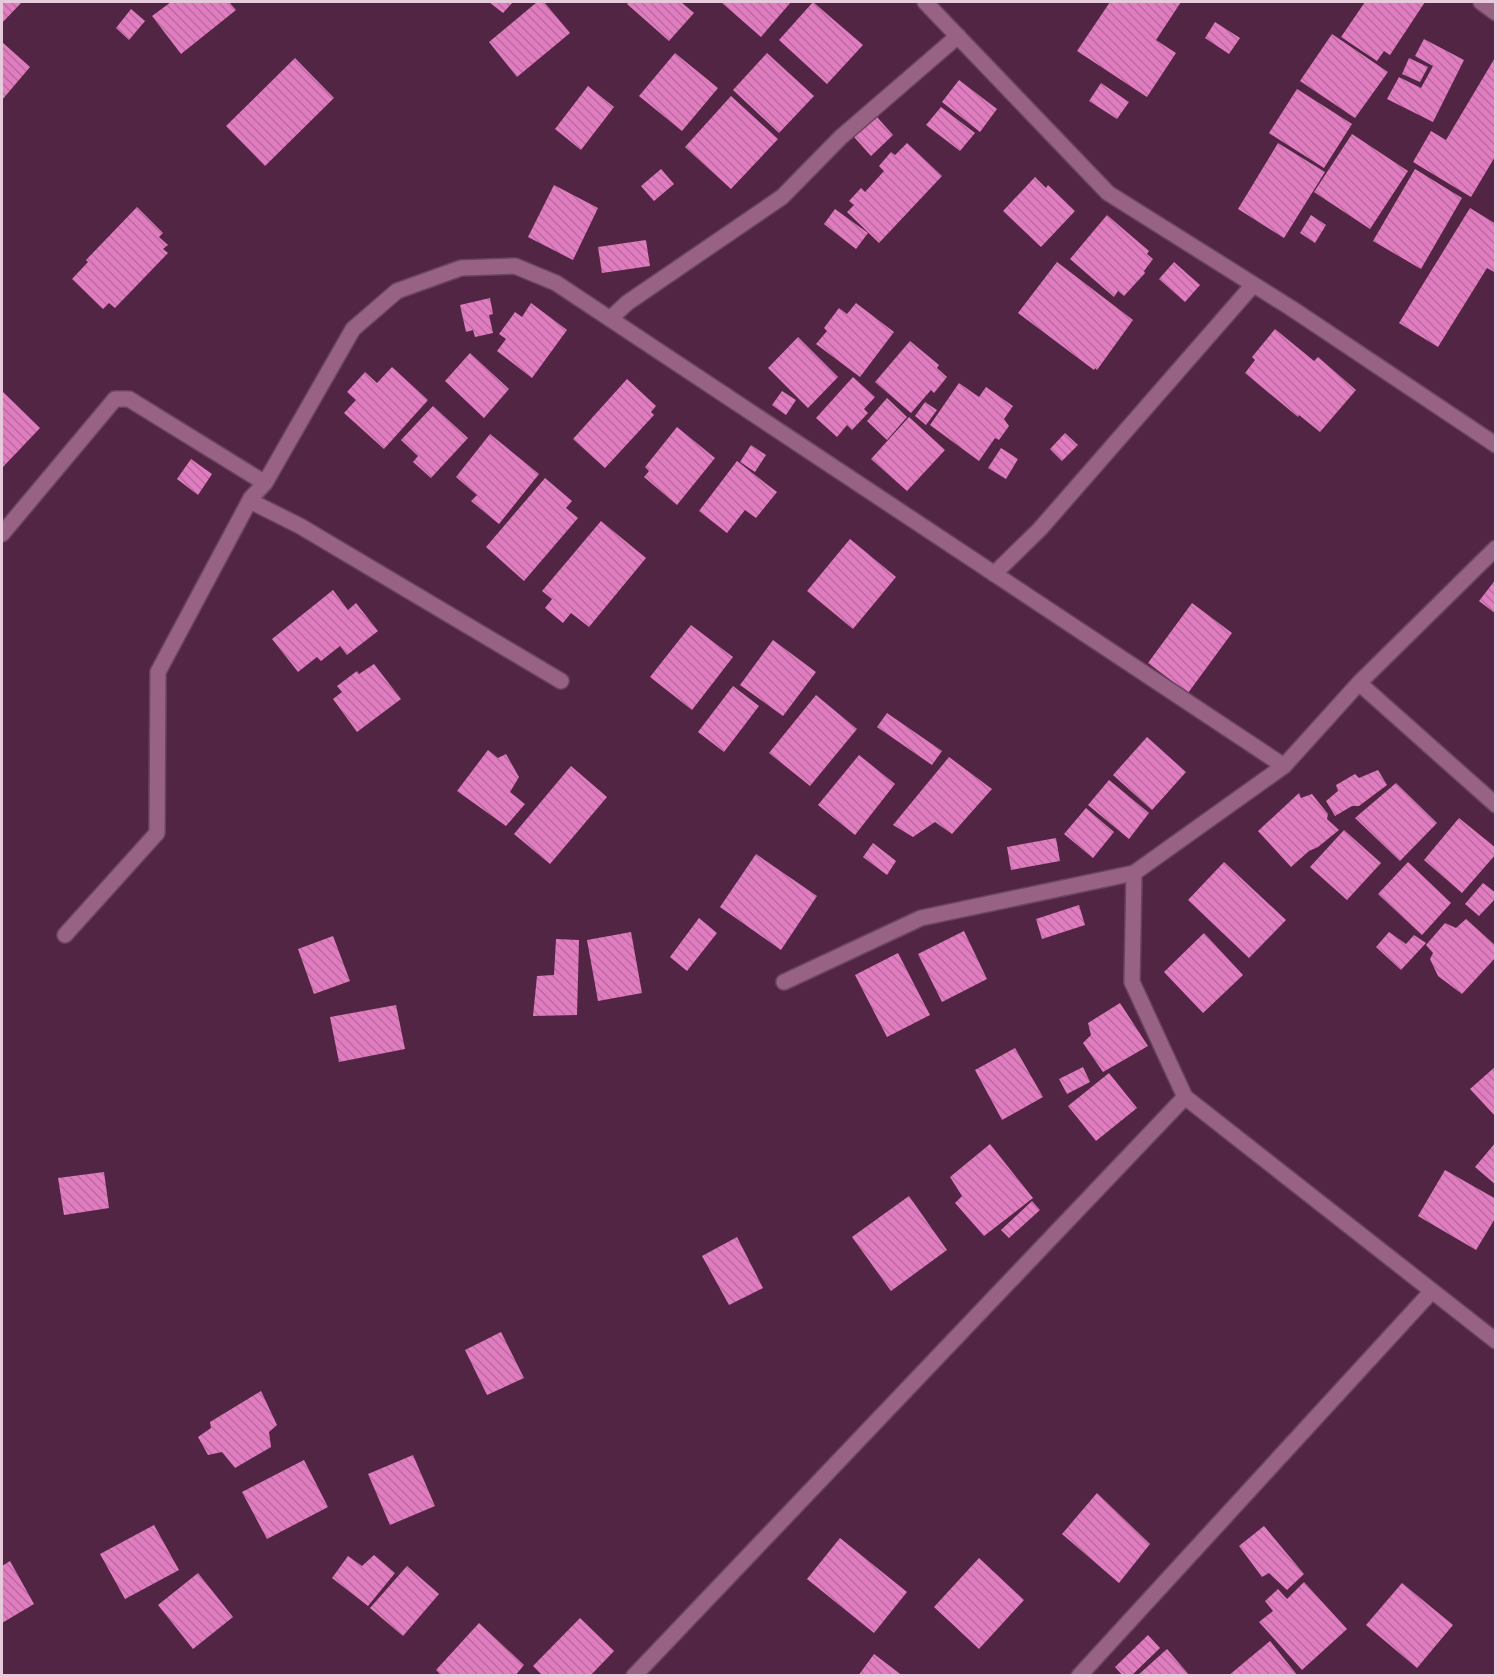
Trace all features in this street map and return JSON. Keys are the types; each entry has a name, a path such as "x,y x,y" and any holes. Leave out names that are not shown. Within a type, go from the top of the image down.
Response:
{"street":[{"path":"925,2 1108,193 1254,285 1496,445"},
{"path":"1480,2 1496,13"},
{"path":"610,319 627,303 782,197 841,137 958,36"},
{"path":"66,935 157,833 158,672 251,498 265,483 354,329 397,291 461,268 514,266 556,283 1284,766"},
{"path":"994,574 1040,530 1254,285"},
{"path":"2,534 115,399 129,399 265,483"},
{"path":"251,498 254,503 300,526 561,681"},
{"path":"784,982 921,918 1134,873 1284,766 1359,683 1496,548"},
{"path":"1359,683 1496,805"},
{"path":"1134,873 1132,982 1185,1097 1496,1341"},
{"path":"634,1676 1185,1097"},
{"path":"1079,1676 1432,1292"}],"building":[{"path":"2,2 22,2 2,23"},
{"path":"171,2 229,2 236,10 181,54 152,16"},
{"path":"489,2 513,2 503,13"},
{"path":"537,2 544,2 570,33 517,77 489,42"},
{"path":"629,2 681,2 694,13 669,41 627,4"},
{"path":"723,2 791,2 761,37"},
{"path":"813,2 863,45 827,84 779,40"},
{"path":"1110,2 1181,2 1156,40 1176,53 1147,97 1077,51"},
{"path":"1365,2 1425,2 1390,55 1384,51 1377,61 1341,37"},
{"path":"131,9 145,21 129,40 116,28"},
{"path":"1215,22 1240,38 1229,54 1205,38"},
{"path":"1332,34 1388,72 1355,118 1300,81"},
{"path":"1424,39 1464,60 1433,122 1387,99 1399,77 1421,88 1433,66 1415,56"},
{"path":"2,42 30,67 2,100"},
{"path":"675,53 718,88 682,131 639,96"},
{"path":"767,53 814,96 779,133 733,90"},
{"path":"1496,56 1496,155 1471,197 1413,162 1431,131 1446,140"},
{"path":"295,58 334,98 265,166 226,126"},
{"path":"1409,58 1428,67 1420,82 1402,74"},
{"path":"959,80 997,109 980,132 942,102"},
{"path":"1101,83 1129,102 1117,119 1089,101"},
{"path":"588,86 614,107 581,150 555,129"},
{"path":"1297,89 1352,124 1324,168 1269,133"},
{"path":"731,96 778,139 731,189 685,147"},
{"path":"941,107 975,133 960,151 926,125"},
{"path":"877,117 893,135 871,156 854,137"},
{"path":"1352,134 1408,171 1370,229 1314,192"},
{"path":"907,143 942,176 879,243 847,212 854,205 849,201 861,188 865,192 884,171 879,166 891,152 895,155"},
{"path":"1278,143 1325,172 1284,238 1238,209"},
{"path":"661,169 674,184 654,201 641,186"},
{"path":"1415,169 1462,198 1421,269 1373,241"},
{"path":"1035,177 1046,188 1048,185 1075,211 1041,247 1003,211"},
{"path":"554,185 598,208 573,260 528,237"},
{"path":"137,207 163,233 159,237 168,245 163,249 168,253 115,308 109,303 103,309 72,279 88,262 86,260"},
{"path":"1470,208 1496,224 1496,273 1487,268 1438,347 1399,323"},
{"path":"835,209 868,233 856,249 824,224"},
{"path":"1107,215 1149,251 1147,254 1153,259 1144,271 1145,273 1124,296 1118,291 1114,297 1070,259"},
{"path":"1311,215 1326,225 1315,243 1300,233"},
{"path":"646,240 650,266 602,273 598,247"},
{"path":"1057,262 1133,320 1097,370 1018,313"},
{"path":"1174,262 1200,285 1185,302 1159,279"},
{"path":"490,298 493,314 489,315 493,333 475,337 473,330 466,332 460,305"},
{"path":"531,303 567,330 532,378 497,351 506,339 499,334 515,312 522,317"},
{"path":"856,303 894,332 860,377 816,344 827,331 824,328 839,308 847,314"},
{"path":"1275,329 1314,361 1318,357 1356,390 1320,432 1299,415 1298,417 1245,373 1255,360 1252,357"},
{"path":"798,337 838,377 808,408 768,368"},
{"path":"910,341 939,365 937,368 947,377 934,393 931,390 911,413 875,382"},
{"path":"470,353 509,389 484,418 445,381"},
{"path":"392,367 428,400 384,449 344,413 356,400 347,392 365,372 377,383"},
{"path":"853,377 875,397 864,409 868,413 852,430 847,425 837,437 816,418"},
{"path":"627,379 656,406 651,412 654,415 605,468 573,439"},
{"path":"959,383 979,397 986,387 1013,406 1004,419 1009,426 999,440 995,438 979,461 930,425"},
{"path":"2,391 40,428 2,468"},
{"path":"782,391 796,400 786,415 772,405"},
{"path":"887,398 907,417 887,440 867,421"},
{"path":"925,402 937,410 926,425 915,416"},
{"path":"433,406 468,438 431,478 413,462 418,456 401,440"},
{"path":"909,417 945,450 907,491 871,459"},
{"path":"677,427 715,458 677,505 644,477 649,471 645,467"},
{"path":"1065,433 1078,445 1062,461 1050,449"},
{"path":"490,434 539,474 499,524 471,501 477,495 456,477"},
{"path":"751,445 766,455 755,472 740,462"},
{"path":"1001,448 1018,459 1006,479 988,468"},
{"path":"191,459 212,474 198,495 177,479"},
{"path":"737,461 777,492 756,518 745,510 727,533 699,511"},
{"path":"545,478 572,501 566,508 578,518 524,581 486,547"},
{"path":"601,521 646,558 589,627 571,613 563,623 545,608 552,599 542,591"},
{"path":"850,539 896,577 853,629 807,591"},
{"path":"1496,579 1496,614 1479,601"},
{"path":"333,590 348,610 356,603 378,631 347,655 340,646 321,661 317,657 298,672 272,639"},
{"path":"1192,603 1232,633 1188,693 1148,663"},
{"path":"691,625 733,657 692,710 650,677"},
{"path":"773,640 816,672 783,716 740,685"},
{"path":"374,664 401,699 357,732 333,699 342,692 337,686 357,671 359,674"},
{"path":"733,686 759,706 724,752 698,732"},
{"path":"816,695 857,729 810,786 769,753"},
{"path":"887,713 942,751 932,765 877,727"},
{"path":"1147,737 1186,772 1152,810 1113,775"},
{"path":"488,750 498,758 506,754 519,777 510,792 525,804 506,826 457,791"},
{"path":"859,755 895,784 855,835 818,805"},
{"path":"949,757 992,789 952,834 935,822 913,837 893,825"},
{"path":"571,766 607,797 550,864 514,834"},
{"path":"1378,770 1387,785 1359,806 1352,806 1335,816 1326,801 1338,791 1336,785 1355,774 1359,778"},
{"path":"1109,780 1149,813 1129,839 1088,805"},
{"path":"1396,783 1437,823 1400,861 1355,818"},
{"path":"1299,793 1301,798 1312,794 1328,814 1327,819 1339,830 1291,867 1258,831"},
{"path":"1086,808 1114,832 1093,858 1064,834"},
{"path":"1459,818 1496,848 1496,854 1462,893 1424,860"},
{"path":"1344,830 1381,863 1347,900 1310,867"},
{"path":"1056,838 1060,861 1011,870 1007,847"},
{"path":"873,843 896,861 887,875 863,857"},
{"path":"756,854 817,896 781,950 720,907"},
{"path":"1224,862 1286,920 1249,958 1188,900"},
{"path":"1408,862 1451,903 1422,935 1378,894"},
{"path":"1483,883 1496,893 1496,898 1479,916 1465,904"},
{"path":"1079,905 1085,925 1042,939 1036,919"},
{"path":"699,918 717,933 687,971 670,957"},
{"path":"1466,919 1496,946 1496,957 1462,994 1438,976 1430,959 1433,953 1426,945 1445,923 1456,928"},
{"path":"964,931 987,979 942,1002 918,954"},
{"path":"631,932 642,993 598,1001 587,940"},
{"path":"1389,932 1406,944 1414,935 1426,943 1401,970 1376,947"},
{"path":"1204,933 1243,975 1203,1013 1164,972"},
{"path":"333,936 350,981 314,994 298,949"},
{"path":"556,939 579,940 577,1015 533,1016 537,976 554,975"},
{"path":"898,953 930,1015 887,1037 855,975"},
{"path":"1120,1003 1148,1046 1103,1072 1083,1043 1091,1035 1088,1023"},
{"path":"396,1005 405,1049 339,1062 330,1017"},
{"path":"1015,1048 1043,1097 1002,1120 975,1070"},
{"path":"1496,1066 1496,1117 1470,1089"},
{"path":"1083,1067 1090,1082 1067,1094 1059,1079"},
{"path":"1109,1073 1137,1108 1096,1141 1068,1106"},
{"path":"1496,1142 1496,1185 1475,1167"},
{"path":"990,1144 1033,1198 984,1236 955,1203 962,1196 950,1177"},
{"path":"1445,1170 1496,1199 1496,1217 1476,1250 1418,1216"},
{"path":"104,1172 109,1208 64,1215 58,1178"},
{"path":"909,1196 947,1250 891,1291 852,1237"},
{"path":"1032,1201 1040,1210 1009,1238 1001,1230"},
{"path":"737,1237 763,1288 729,1305 702,1256"},
{"path":"501,1332 524,1378 487,1395 465,1350"},
{"path":"261,1391 277,1425 269,1432 271,1447 235,1468 222,1452 208,1455 198,1437 211,1428 210,1422"},
{"path":"413,1455 435,1506 390,1525 368,1474"},
{"path":"304,1460 328,1507 267,1539 242,1492"},
{"path":"1097,1493 1150,1544 1119,1583 1062,1534"},
{"path":"154,1525 179,1570 125,1599 100,1554"},
{"path":"1264,1526 1304,1574 1287,1590 1269,1573 1262,1577 1239,1546"},
{"path":"840,1538 907,1592 874,1633 807,1579"},
{"path":"374,1555 395,1573 368,1606 332,1578 348,1556 362,1566"},
{"path":"979,1558 1024,1600 979,1649 934,1607"},
{"path":"10,1561 34,1604 2,1623 2,1566"},
{"path":"407,1566 439,1594 403,1636 370,1608"},
{"path":"198,1573 233,1617 193,1649 158,1605"},
{"path":"1304,1582 1347,1629 1302,1670 1259,1622 1273,1611 1265,1601 1278,1589 1287,1599"},
{"path":"1402,1583 1453,1625 1417,1668 1366,1625"},
{"path":"580,1618 614,1651 590,1676 543,1676 533,1666"},
{"path":"479,1623 524,1665 515,1676 442,1676 436,1670"},
{"path":"1148,1635 1160,1648 1131,1676 1123,1676 1115,1667"},
{"path":"1270,1641 1298,1676 1228,1676"},
{"path":"1167,1649 1190,1676 1137,1676"},
{"path":"874,1654 903,1676 858,1676"}]}
